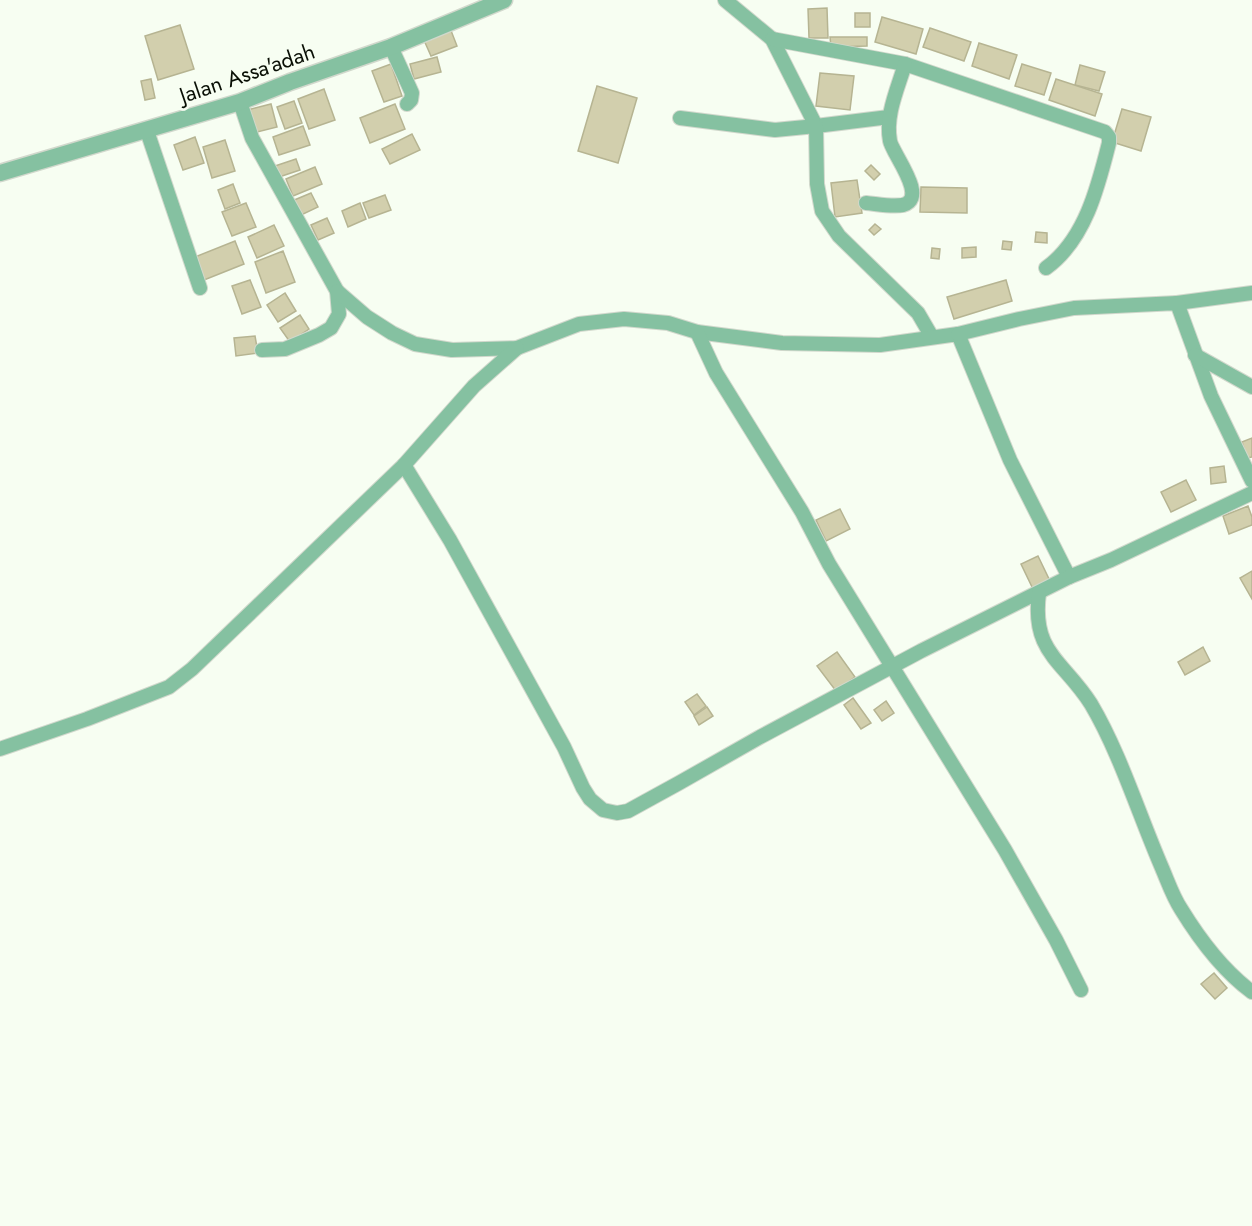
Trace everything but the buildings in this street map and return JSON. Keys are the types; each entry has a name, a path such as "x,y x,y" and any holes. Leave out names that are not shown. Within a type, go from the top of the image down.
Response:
{"street":[{"name":"Jalan Assa'adah","path":"0,173 240,102 391,47 485,3 504,0"},
{"path":"725,0 772,39 816,126 817,184 822,211 839,236 918,313 932,337"},
{"path":"772,39 905,64 1105,132 1109,137 1109,143 1098,186 1084,220 1058,259 1046,268"},
{"path":"391,47 412,93 411,100 407,104"},
{"path":"866,203 902,205 909,202 912,197 911,184 890,142 889,117 905,64"},
{"path":"240,102 252,138 337,291 392,333 415,344 452,350 517,348 579,324 624,318 668,324 697,332 782,343 880,345 958,334 1074,308 1177,303 1252,293"},
{"path":"680,117 775,130 889,117"},
{"path":"147,131 200,288"},
{"path":"262,350 285,349 331,328 339,314 337,291"},
{"path":"1177,303 1211,396 1252,481"},
{"path":"697,332 716,373 802,512 829,564 1005,850 1082,990"},
{"path":"958,334 1010,460 1069,578"},
{"path":"0,749 169,687 192,669 404,465 474,386 517,348"},
{"path":"1195,355 1252,387"},
{"path":"404,465 450,540 564,747 590,800 603,810 618,813 628,811 760,737 1039,593 1252,493"},
{"path":"1039,593 1037,619 1044,640 1052,656 1091,704 1104,729 1117,755 1179,907 1220,964 1252,992"}]}
